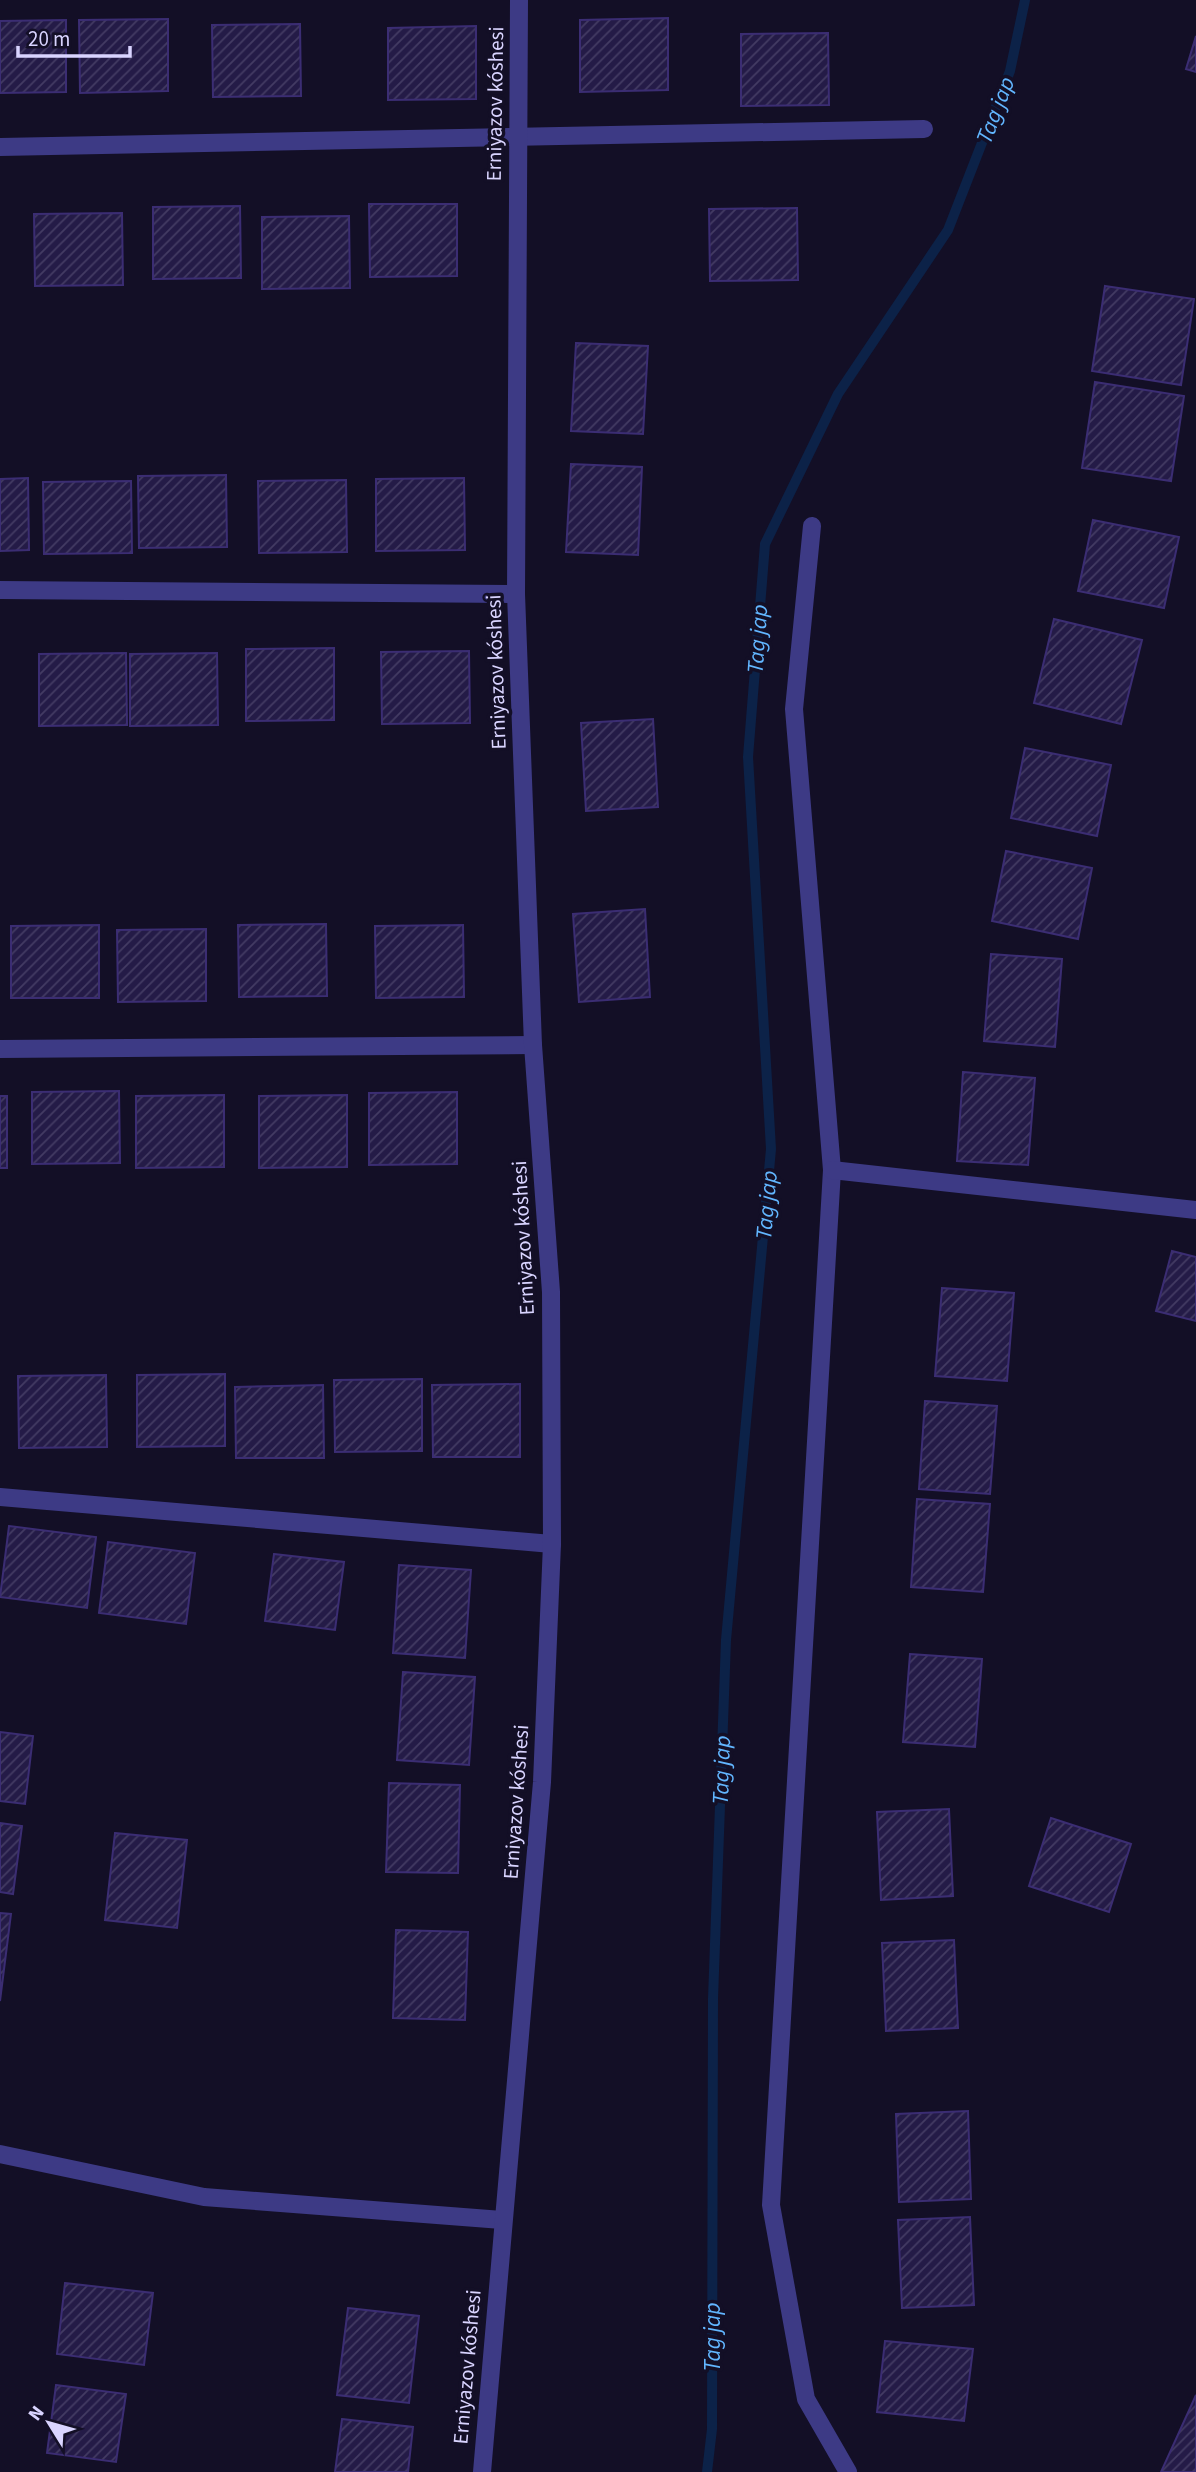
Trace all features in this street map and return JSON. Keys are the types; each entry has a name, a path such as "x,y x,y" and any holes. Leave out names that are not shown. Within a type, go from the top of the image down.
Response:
{"street":[{"name":"Erniyazov kóshesi","path":"482,2472 542,1782 552,1544 551,1293 533,1045 516,594 519,0"},
{"path":"0,146 923,129"},
{"path":"811,526 794,709 832,1170 771,2205 806,2399 848,2472"},
{"path":"0,590 516,594"},
{"path":"0,1049 533,1045"},
{"path":"832,1170 1196,1210"},
{"path":"0,1497 552,1544"},
{"path":"0,2154 204,2197 502,2220"}],"building":[{"path":"668,18 668,90 580,92 580,20"},
{"path":"168,19 168,91 80,93 79,20"},
{"path":"66,20 66,92 0,93 0,21"},
{"path":"300,24 301,96 213,97 212,25"},
{"path":"476,26 476,99 388,100 388,28"},
{"path":"828,33 829,105 741,106 741,34"},
{"path":"1196,36 1196,72 1186,69"},
{"path":"369,204 457,204 457,276 370,277"},
{"path":"240,206 241,278 153,279 153,207"},
{"path":"797,208 798,280 710,281 709,209"},
{"path":"122,213 123,285 35,286 34,214"},
{"path":"349,216 350,288 262,289 262,217"},
{"path":"1105,286 1194,299 1181,385 1092,371"},
{"path":"576,343 648,346 643,434 571,431"},
{"path":"1095,382 1184,396 1171,481 1082,468"},
{"path":"571,464 642,467 638,555 566,552"},
{"path":"226,475 227,547 139,548 138,476"},
{"path":"28,478 29,550 0,551 0,479"},
{"path":"464,478 465,550 376,551 376,479"},
{"path":"346,480 347,552 259,553 258,481"},
{"path":"131,481 132,553 44,554 43,482"},
{"path":"1093,520 1179,537 1164,608 1078,591"},
{"path":"1054,619 1142,640 1121,724 1034,703"},
{"path":"334,648 334,720 246,721 246,649"},
{"path":"469,651 470,723 382,724 381,652"},
{"path":"126,653 127,725 39,726 39,654"},
{"path":"217,653 218,725 130,726 130,654"},
{"path":"653,719 658,807 586,811 581,723"},
{"path":"1025,748 1111,765 1097,836 1011,818"},
{"path":"1006,851 1092,868 1078,939 992,921"},
{"path":"645,909 650,997 579,1002 573,914"},
{"path":"326,924 327,996 239,997 238,925"},
{"path":"99,925 99,998 11,998 11,926"},
{"path":"463,925 464,997 376,998 375,926"},
{"path":"206,929 206,1001 118,1002 117,930"},
{"path":"991,954 1062,959 1055,1047 984,1041"},
{"path":"963,1072 1035,1078 1028,1165 957,1161"},
{"path":"119,1091 120,1163 32,1164 32,1092"},
{"path":"457,1092 457,1164 369,1165 369,1093"},
{"path":"224,1095 224,1167 136,1168 136,1096"},
{"path":"347,1095 347,1167 259,1168 259,1096"},
{"path":"0,1096 7,1096 7,1168 0,1168"},
{"path":"1172,1251 1196,1257 1196,1321 1156,1311"},
{"path":"942,1288 1014,1293 1007,1381 935,1376"},
{"path":"225,1374 225,1446 137,1447 137,1375"},
{"path":"106,1375 107,1447 19,1448 18,1376"},
{"path":"422,1379 422,1451 335,1452 334,1380"},
{"path":"520,1384 520,1457 433,1457 432,1385"},
{"path":"323,1385 324,1458 236,1458 235,1387"},
{"path":"925,1401 997,1406 990,1494 919,1489"},
{"path":"917,1499 990,1504 983,1592 911,1587"},
{"path":"9,1526 96,1537 87,1608 0,1597"},
{"path":"108,1542 195,1553 186,1624 99,1613"},
{"path":"274,1554 344,1562 335,1630 265,1621"},
{"path":"399,1565 471,1570 465,1658 393,1653"},
{"path":"910,1654 982,1659 975,1747 903,1742"},
{"path":"403,1672 475,1677 469,1765 397,1760"},
{"path":"0,1732 33,1736 25,1804 0,1801"},
{"path":"389,1783 460,1785 458,1873 386,1872"},
{"path":"949,1809 953,1896 881,1900 877,1812"},
{"path":"1051,1818 1131,1844 1109,1912 1029,1886"},
{"path":"0,1823 22,1826 13,1894 0,1892"},
{"path":"115,1833 187,1840 177,1928 105,1920"},
{"path":"0,1913 11,1914 0,2001"},
{"path":"396,1930 468,1932 465,2020 393,2018"},
{"path":"954,1940 958,2028 886,2031 882,1943"},
{"path":"968,2111 971,2199 899,2202 896,2114"},
{"path":"970,2217 974,2305 902,2308 898,2220"},
{"path":"65,2283 153,2293 144,2365 57,2354"},
{"path":"348,2308 419,2316 409,2403 337,2395"},
{"path":"885,2341 973,2349 964,2421 877,2412"},
{"path":"56,2385 126,2394 116,2462 47,2453"},
{"path":"1196,2395 1196,2472 1161,2472"},
{"path":"342,2419 413,2427 408,2472 335,2472"}],"waterway":[{"name":"Tag jap","path":"707,2472 712,2429 713,1999 726,1640 771,1149 748,757 765,544 838,394 948,230 1010,71 1025,0"}]}
